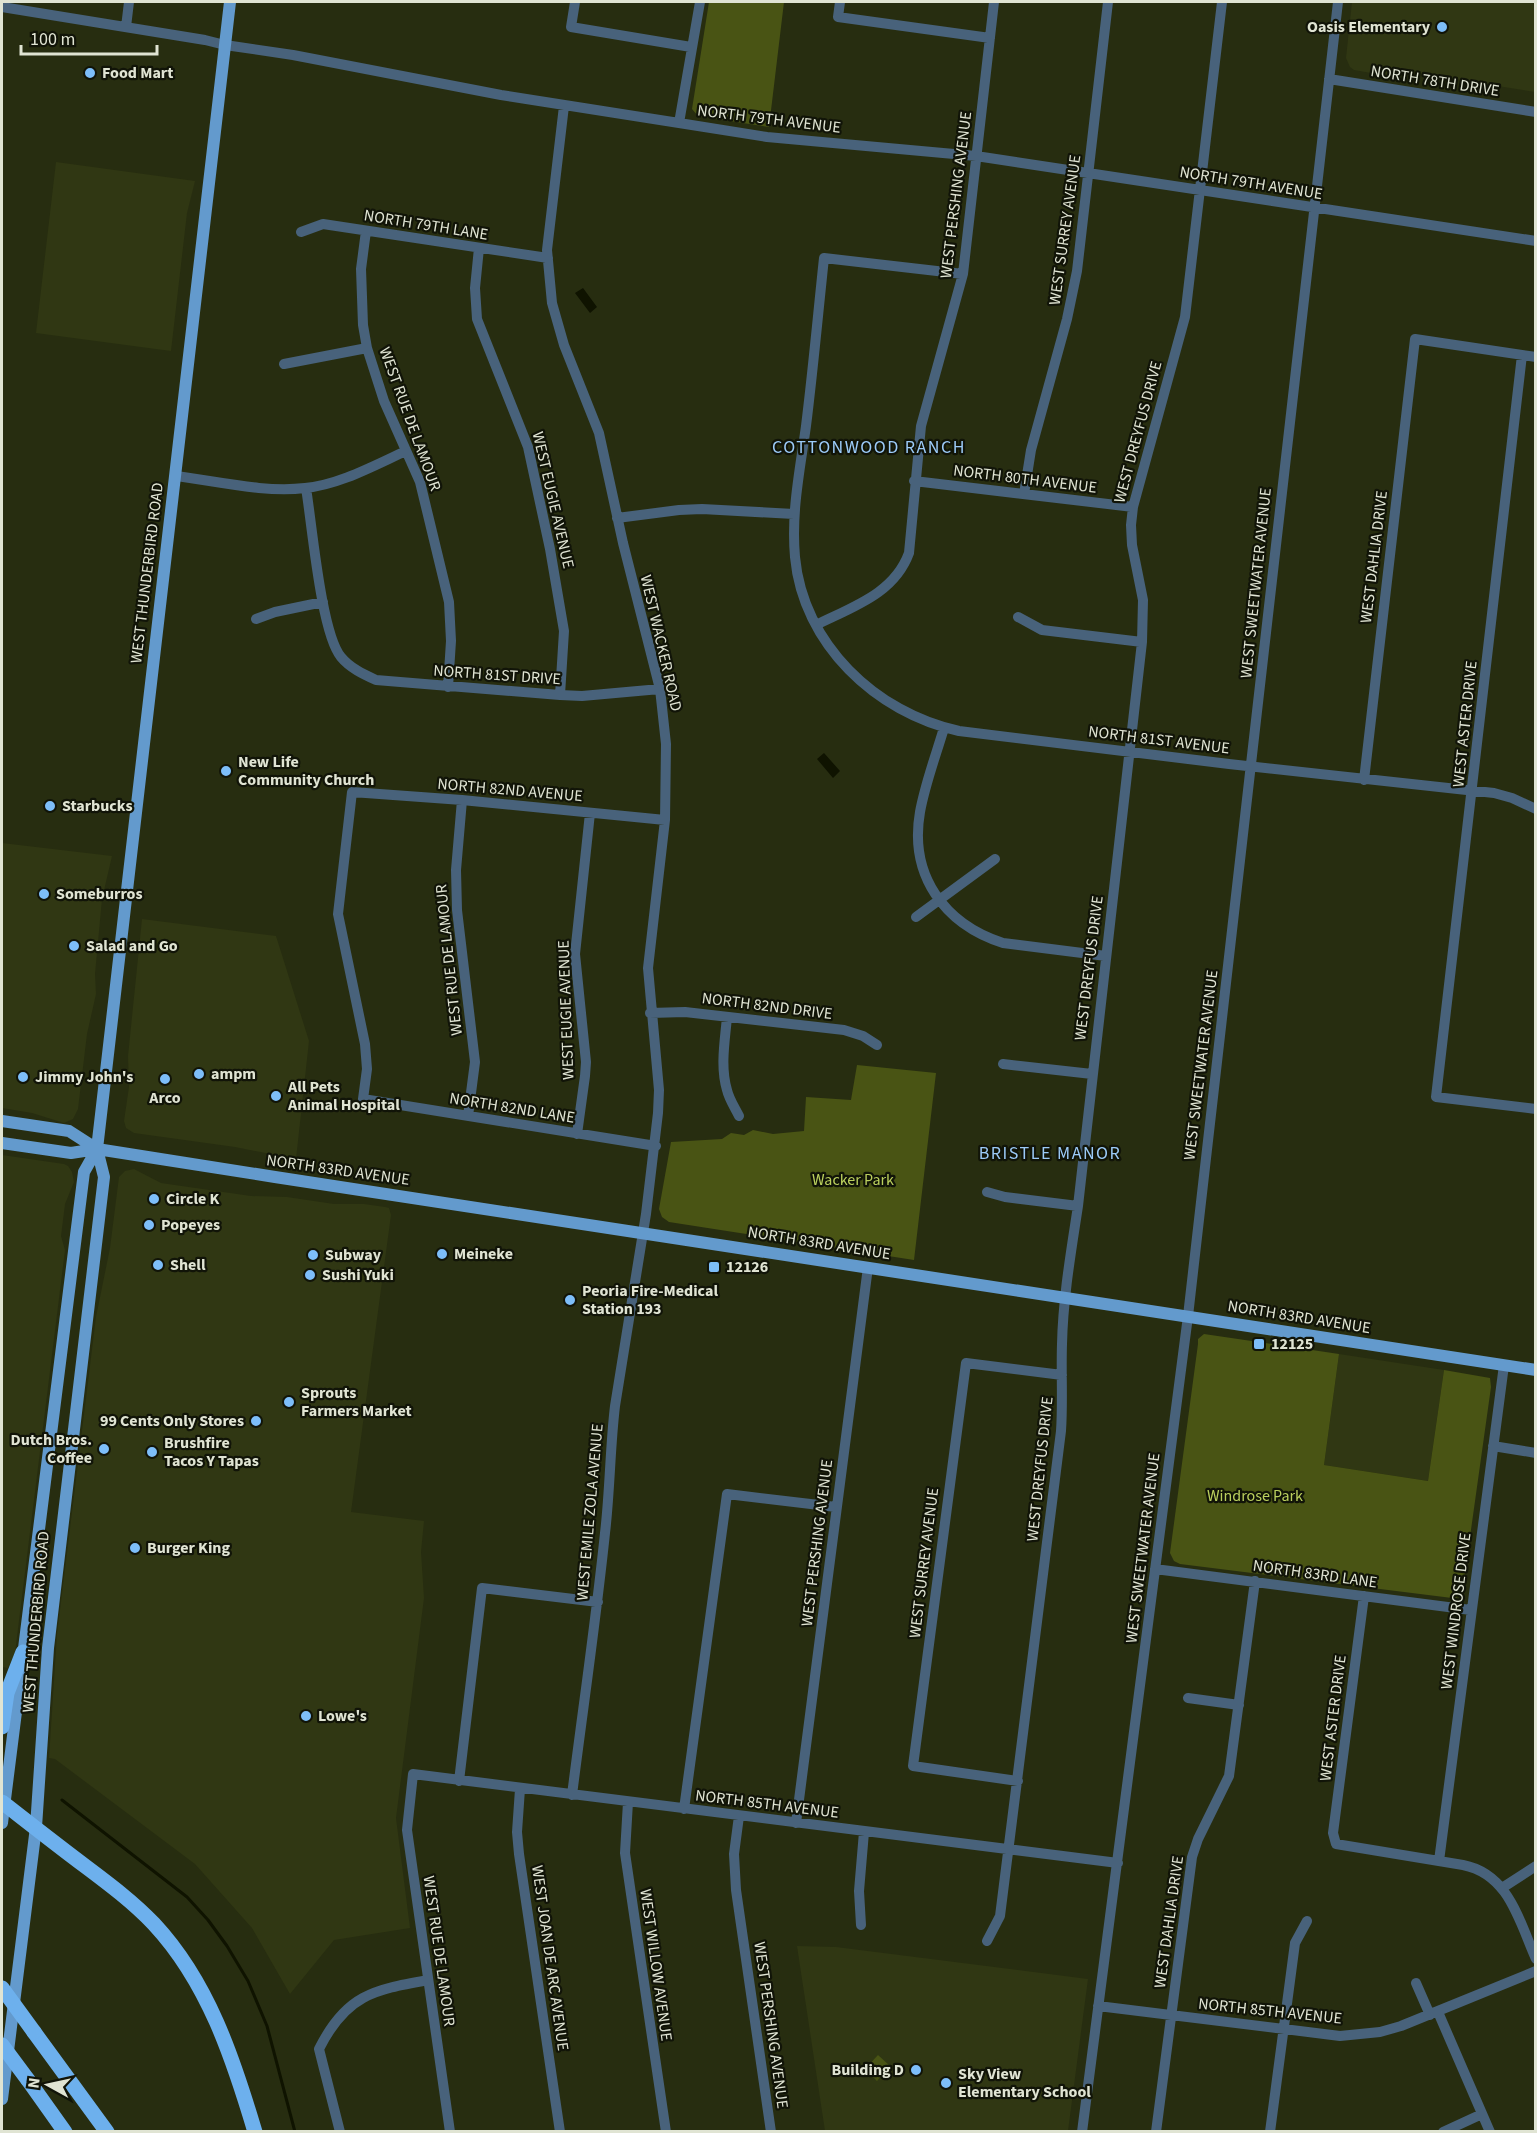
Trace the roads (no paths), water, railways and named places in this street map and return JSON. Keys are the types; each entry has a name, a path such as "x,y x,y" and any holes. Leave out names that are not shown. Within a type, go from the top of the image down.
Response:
{"highway":[{"path":"2,1727 7,1692 23,1652"},
{"path":"3,1803 126,1897 155,1925 179,1954 214,2013 238,2074 255,2132"},
{"path":"2,1988 107,2132"},
{"path":"2,2045 65,2132"}],"main road":[{"name":"WEST THUNDERBIRD ROAD","path":"2,2099 36,1827 48,1648 104,1177 97,1149 230,2"},
{"name":"NORTH 83RD AVENUE","path":"2,1121 69,1131 97,1149"},
{"name":"NORTH 83RD AVENUE","path":"2,1143 71,1153 97,1149 1536,1370"},
{"name":"WEST THUNDERBIRD ROAD","path":"2,1823 84,1172 97,1149"}],"street":[{"path":"126,27 129,2"},
{"path":"575,2 570,27 691,47"},
{"path":"679,123 700,2"},
{"path":"840,2 838,17 990,38"},
{"name":"WEST PERSHING AVENUE","path":"816,625 869,599 895,579 909,553 921,426 963,274 994,2"},
{"name":"WEST SURREY AVENUE","path":"1024,494 1031,450 1072,296 1108,2"},
{"name":"WEST DREYFUS DRIVE","path":"987,1941 1000,1916 1061,1431 1065,1298 1078,1206 1142,642 1143,600 1132,544 1133,507 1185,317 1222,2"},
{"name":"WEST SWEETWATER AVENUE","path":"1082,2132 1188,1316 1338,2"},
{"name":"NORTH 79TH AVENUE","path":"7,6 293,55 564,106 767,136 976,156 1536,241"},
{"name":"NORTH 78TH DRIVE","path":"1329,79 1536,112"},
{"name":"WEST WACKER ROAD","path":"564,106 553,190 548,258 555,318 599,433 617,518 660,689 666,744 665,820 648,952 650,1013 658,1090 656,1146 643,1233"},
{"name":"NORTH 79TH LANE","path":"301,232 323,224 548,258"},
{"name":"WEST RUE DE LAMOUR","path":"366,231 361,269 361,304 367,348 384,401 420,482 449,602 451,641 448,687"},
{"name":"WEST EUGIE AVENUE","path":"479,248 475,288 477,319 528,447 550,549 564,631 561,695"},
{"path":"816,625 808,608 798,574 795,558 794,514 824,258 963,274"},
{"name":"WEST DAHLIA DRIVE","path":"1364,780 1415,339 1521,355"},
{"path":"284,364 367,348"},
{"path":"1521,355 1536,357"},
{"name":"WEST ASTER DRIVE","path":"1521,355 1436,1097 1536,1109"},
{"path":"175,476 274,488 306,488 347,477 406,452"},
{"name":"NORTH 80TH AVENUE","path":"914,481 1133,507"},
{"path":"256,619 275,612 323,602 306,488"},
{"path":"617,518 702,509 794,514"},
{"name":"NORTH 81ST DRIVE","path":"323,602 329,632 340,656 354,669 376,680 582,696 660,689"},
{"path":"1018,617 1042,630 1142,642"},
{"name":"NORTH 81ST AVENUE","path":"816,625 838,657 864,686 896,708 944,728 978,734 1472,791 1512,798 1536,809"},
{"path":"944,728 920,812 918,827 920,859 939,901 962,923 989,938 1004,943 1106,956"},
{"name":"NORTH 82ND AVENUE","path":"363,1099 367,1069 365,1044 338,914 352,792 462,800 665,820"},
{"name":"WEST RUE DE LAMOUR","path":"462,800 456,870 458,910 475,1062 468,1116"},
{"name":"WEST EUGIE AVENUE","path":"577,1134 586,1062 575,954 590,813"},
{"path":"916,917 995,859"},
{"name":"NORTH 82ND DRIVE","path":"650,1013 685,1012 844,1030 863,1036 877,1045"},
{"path":"727,1017 725,1084 739,1116"},
{"path":"1003,1064 1092,1074"},
{"name":"NORTH 82ND LANE","path":"363,1099 656,1146"},
{"path":"987,1192 1005,1197 1078,1206"},
{"name":"WEST EMILE ZOLA AVENUE","path":"572,1795 598,1602 615,1406 643,1233"},
{"name":"WEST PERSHING AVENUE","path":"796,1823 868,1267"},
{"name":"WEST SURREY AVENUE","path":"1017,1781 913,1766 966,1363 1062,1376"},
{"name":"WEST WINDROSE DRIVE","path":"1439,1861 1504,1365"},
{"path":"1493,1446 1536,1453"},
{"path":"684,1809 727,1494 836,1507"},
{"name":"NORTH 83RD LANE","path":"1155,1569 1471,1610"},
{"name":"WEST DAHLIA DRIVE","path":"1156,2132 1192,1857 1198,1839 1229,1776 1255,1581"},
{"path":"459,1781 482,1588 598,1602"},
{"name":"WEST ASTER DRIVE","path":"1364,1596 1333,1833 1336,1844 1439,1861"},
{"path":"1188,1698 1239,1705"},
{"name":"WEST RUE DE LAMOUR","path":"413,1774 407,1830 450,2132"},
{"name":"NORTH 85TH AVENUE","path":"413,1774 1118,1863"},
{"name":"WEST JOAN DE ARC AVENUE","path":"520,1789 517,1832 519,1854 560,2132"},
{"name":"WEST WILLOW AVENUE","path":"628,1802 625,1853 666,2132"},
{"name":"WEST PERSHING AVENUE","path":"739,1816 734,1854 736,1890 771,2132"},
{"path":"861,1925 859,1891 864,1832"},
{"path":"1439,1861 1474,1867 1493,1878 1509,1899 1536,1959"},
{"path":"1502,1888 1536,1866"},
{"path":"1270,2132 1295,1943 1307,1921"},
{"name":"NORTH 85TH AVENUE","path":"1098,2006 1340,2036 1380,2032 1434,2014 1536,1971"},
{"path":"340,2132 319,2049 325,2037 354,2002 373,1992 428,1980"},
{"path":"1416,1983 1434,2014 1490,2132"},
{"path":"1443,2132 1482,2114"}],"waterway":[{"path":"62,1800 187,1897 227,1946 248,1981 267,2026 295,2132"}],"place":[{"name":"Oasis Elementary","path":"1442,27"},
{"name":"Food Mart","path":"90,73"},
{"name":"New Life Community Church","path":"226,771"},
{"name":"Starbucks","path":"50,806"},
{"name":"Someburros","path":"44,894"},
{"name":"Salad and Go","path":"74,946"},
{"name":"ampm","path":"199,1074"},
{"name":"Jimmy John's","path":"23,1077"},
{"name":"Arco","path":"165,1079"},
{"name":"All Pets Animal Hospital","path":"276,1096"},
{"name":"Circle K","path":"154,1199"},
{"name":"Popeyes","path":"149,1225"},
{"name":"Meineke","path":"442,1254"},
{"name":"Subway","path":"313,1255"},
{"name":"Shell","path":"158,1265"},
{"name":"12126","path":"714,1267"},
{"name":"Sushi Yuki","path":"310,1275"},
{"name":"Peoria Fire-Medical Station 193","path":"570,1300"},
{"name":"12125","path":"1259,1344"},
{"name":"Sprouts Farmers Market","path":"289,1402"},
{"name":"99 Cents Only Stores","path":"256,1421"},
{"name":"Dutch Bros. Coffee","path":"104,1449"},
{"name":"Brushfire Tacos Y Tapas","path":"152,1452"},
{"name":"Burger King","path":"135,1548"},
{"name":"Lowe's","path":"306,1716"},
{"name":"Building D","path":"916,2070"},
{"name":"Sky View Elementary School","path":"946,2083"}],"district":[{"name":"COTTONWOOD RANCH","path":"869,447"},
{"name":"BRISTLE MANOR","path":"1050,1153"}],"park label":[{"name":"Wacker Park","path":"853,1180"},
{"name":"Windrose Park","path":"1255,1496"}]}
